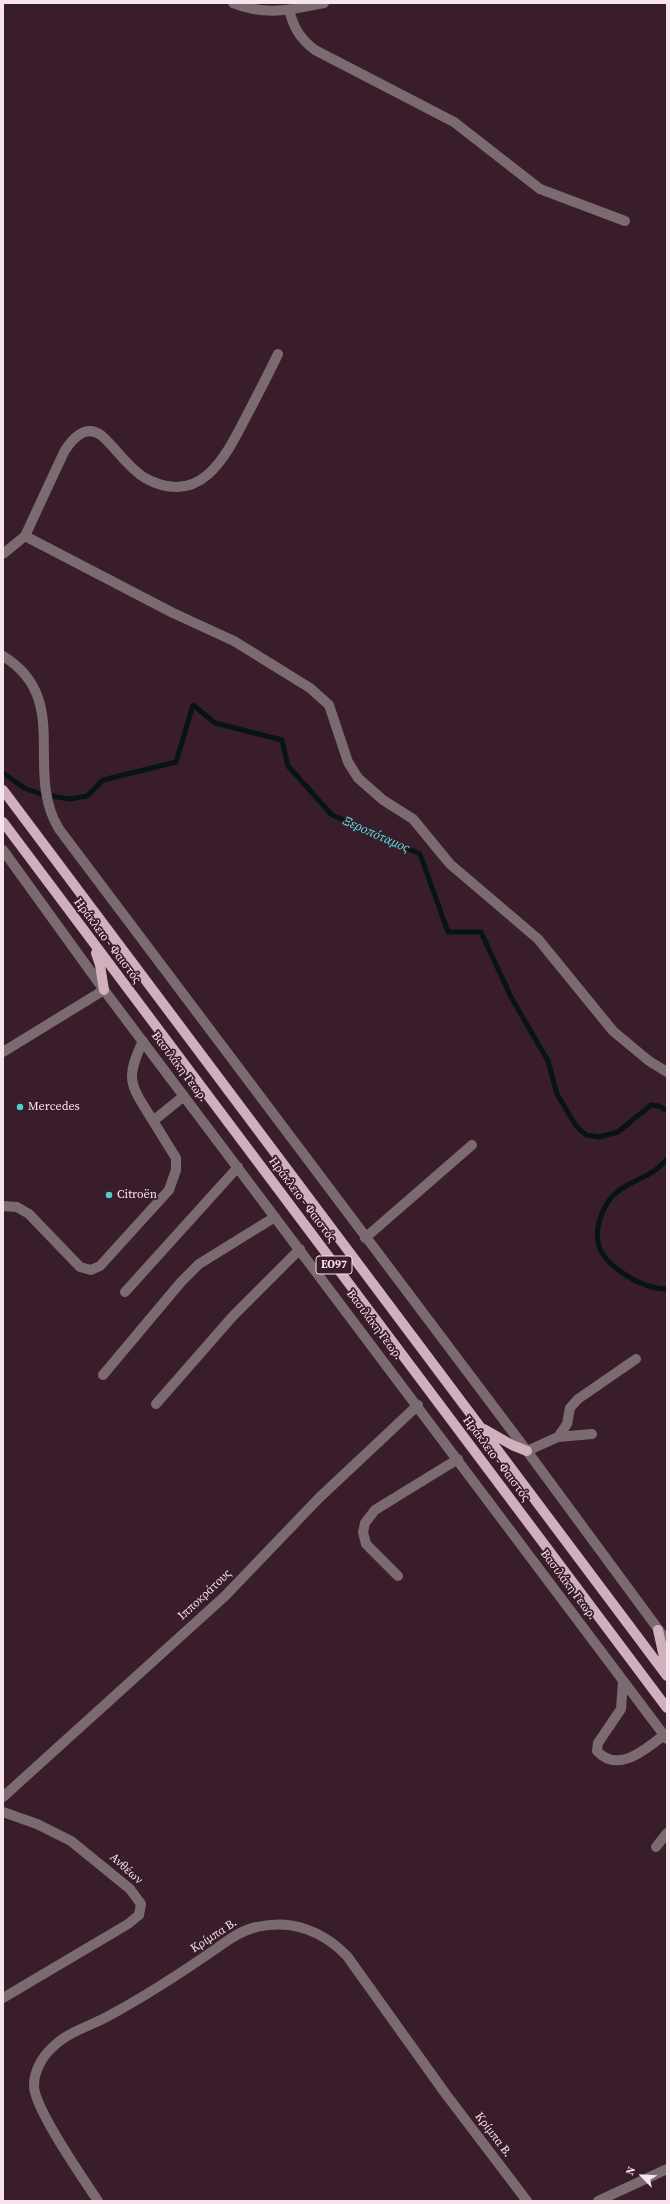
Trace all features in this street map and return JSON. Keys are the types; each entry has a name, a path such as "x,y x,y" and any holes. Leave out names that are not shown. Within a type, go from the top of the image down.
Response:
{"main road":[{"name":"Ηράκλειο - Φαιστός","path":"3,790 667,1676"},
{"name":"Ηράκλειο - Φαιστός","path":"3,822 667,1708"},
{"path":"91,940 100,965 104,990"},
{"path":"481,1427 512,1445 527,1451"},
{"path":"658,1630 667,1671"}],"street":[{"path":"233,3 262,11 289,10 324,3"},
{"path":"289,10 295,28 300,37 315,50 454,122 540,189 625,221"},
{"path":"3,554 25,536 64,452 71,442 84,432 97,432 139,474 155,482 168,486 181,487 194,483 209,475 226,455 278,354"},
{"path":"25,536 173,613 234,641 310,688 329,705 348,762 358,778 382,800 413,819 450,864 538,939 613,1031 649,1061 667,1072"},
{"path":"3,656 23,670 37,692 44,718 44,777 48,803 55,822 365,1238 527,1451 667,1641"},
{"name":"Βασιλάκη Γεωρ.","path":"3,850 104,990 418,1405 666,1737"},
{"path":"3,1052 104,990"},
{"path":"3,1206 17,1207 29,1214 80,1267 91,1270 100,1266 169,1190 176,1170 176,1158 134,1088 131,1077 132,1065 143,1041"},
{"path":"153,1120 184,1096"},
{"path":"365,1238 472,1145"},
{"path":"125,1292 238,1167"},
{"path":"103,1375 181,1282 199,1264 275,1217"},
{"path":"156,1404 232,1316 300,1249"},
{"path":"558,1437 567,1424 570,1408 578,1400 636,1359"},
{"name":"Ιπποκράτους","path":"3,1797 225,1596 319,1498 418,1405"},
{"path":"527,1451 558,1437 592,1434"},
{"path":"398,1576 366,1544 363,1532 365,1523 376,1510 458,1459"},
{"path":"623,1681 621,1709 598,1744 598,1751 603,1757 622,1761 642,1752 666,1737"},
{"name":"Ανθέων","path":"3,1812 37,1824 71,1841 130,1889 141,1904 139,1915 128,1924 3,1998"},
{"path":"656,1847 667,1833"},
{"name":"Κρίμπα Β.","path":"98,2201 70,2159 35,2093 34,2079 46,2055 58,2042 109,2016 173,1980 232,1937 256,1927 284,1925 301,1927 317,1933 331,1941 347,1956 445,2093 527,2201"},
{"path":"598,2201 667,2168"}],"waterway":[{"name":"Ξεροπόταμος","path":"3,773 24,788 44,795 70,799 87,796 103,780 176,762 193,705 215,723 282,740 288,766 332,815 420,854 448,932 481,932 511,997 548,1061 557,1094 576,1126 586,1135 599,1137 618,1132 651,1105 659,1106 667,1111"},
{"name":"Ξεροπόταμος","path":"667,1159 655,1170 623,1187 612,1196 604,1208 599,1222 597,1236 603,1254 618,1270 645,1285 659,1289 667,1289"}],"place":[{"name":"Mercedes","path":"20,1107"},
{"name":"Citroën","path":"109,1195"}]}
